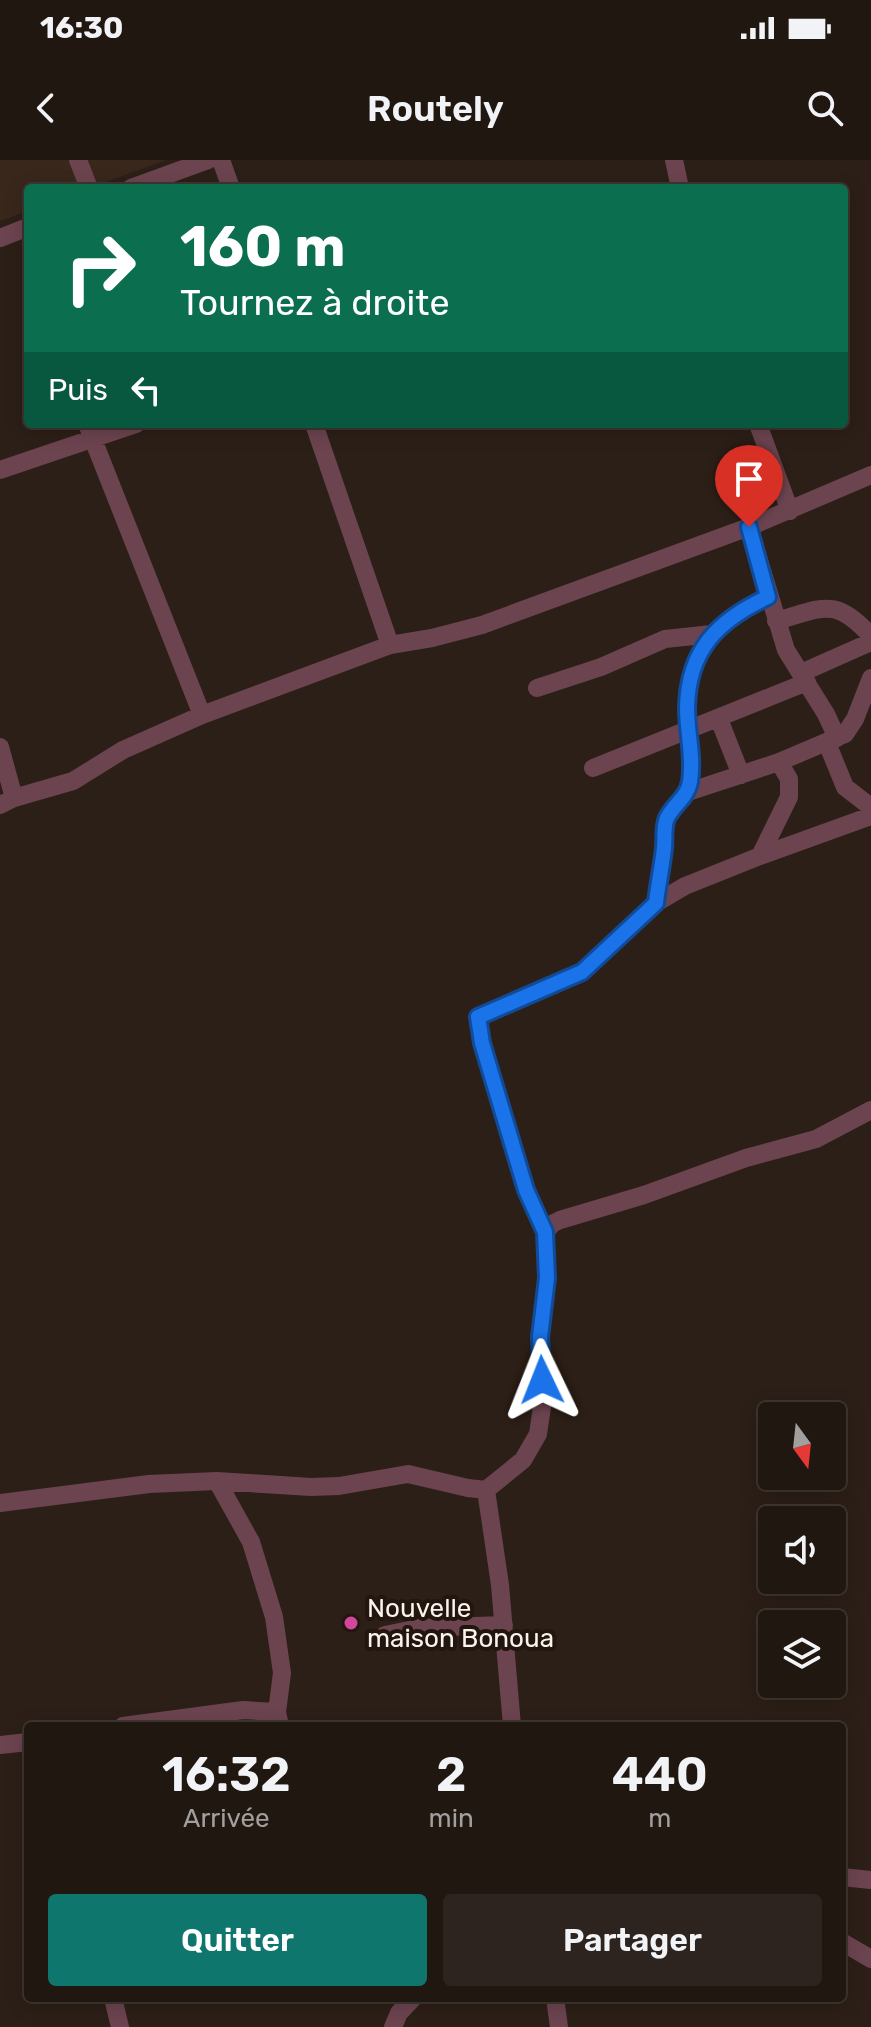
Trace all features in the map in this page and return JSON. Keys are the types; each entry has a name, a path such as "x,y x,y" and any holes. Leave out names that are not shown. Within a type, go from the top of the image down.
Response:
{"street":[{"path":"78,160 87,184"},
{"path":"142,184 208,160"},
{"path":"221,160 230,184"},
{"path":"674,160 679,184"},
{"path":"0,238 24,229"},
{"path":"0,470 90,431 110,428"},
{"path":"315,428 390,645"},
{"path":"759,428 790,511"},
{"path":"90,431 202,715"},
{"path":"0,747 7,801 73,781 123,750 202,715 390,645 482,625 749,527 871,475"},
{"path":"749,527 786,650 804,678 832,741 845,787 871,807"},
{"path":"656,903 666,820 688,792 692,751 687,710 692,670 712,634 752,604 768,597"},
{"path":"593,768 719,719 804,678 871,639 852,616 838,609 819,609 776,621"},
{"path":"537,688 601,667 665,639 712,634"},
{"path":"688,792 779,762 845,734 855,719 871,678"},
{"path":"719,719 741,775"},
{"path":"760,856 789,797 789,779 779,762"},
{"path":"0,1503 149,1484 217,1481 339,1486 408,1474 486,1490 523,1460 538,1434 542,1407 540,1337 547,1278 545,1232 526,1190 482,1043 478,1017 582,972 656,903 685,886 871,816"},
{"path":"545,1232 560,1220 644,1195 746,1158 816,1139 871,1110"},
{"path":"153,1722 243,1710 279,1719 282,1673 274,1617 251,1542 217,1481"},
{"path":"486,1490 504,1625 512,1722"},
{"path":"385,1635 419,1628 504,1625"},
{"path":"0,1745 24,1742"},
{"path":"846,1877 871,1880"},
{"path":"846,1944 871,1959"},
{"path":"114,2002 120,2027"},
{"path":"393,2027 399,2013 409,2002"},
{"path":"556,2002 559,2027"}],"shaded area":[{"path":"0,160 166,160 101,184 24,184 24,212 0,221"}],"place":[{"name":"Nouvelle maison Bonoua","path":"351,1623"}],"route":[{"path":"542,1380 540,1337 547,1278 545,1232 526,1190 482,1043 478,1017 582,972 656,903 666,820 688,792 690,784 692,751 687,710 692,670 712,634 752,604 768,597 749,527"}]}
